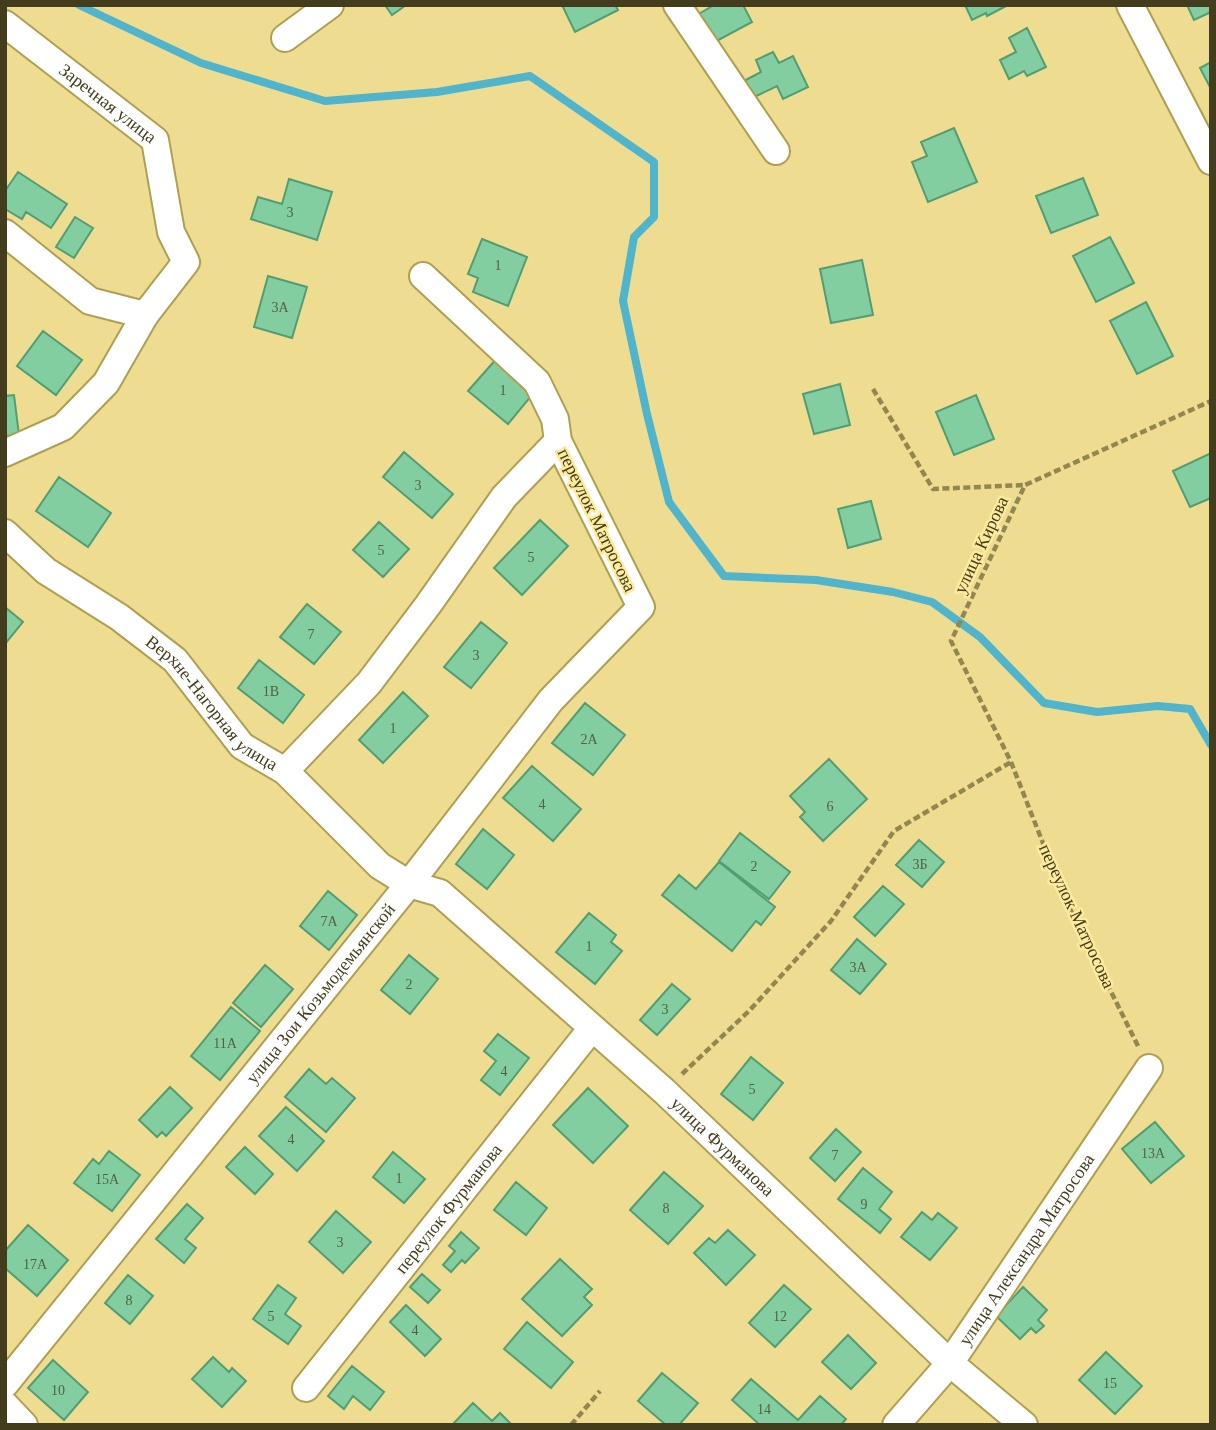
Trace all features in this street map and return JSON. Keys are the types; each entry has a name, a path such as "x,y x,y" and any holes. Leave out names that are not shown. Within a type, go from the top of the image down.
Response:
{"street":[{"path":"285,38 330,5"},
{"path":"677,5 776,151"},
{"path":"1130,5 1211,161"},
{"name":"Заречная улица","path":"5,24 155,140 171,232 186,262 145,316"},
{"path":"5,233 90,301 145,316 106,383 62,427 5,453"},
{"name":"переулок Матросова","path":"423,276 537,382 555,418 558,441 640,607"},
{"path":"285,771 369,682 428,605 504,497 558,441"},
{"name":"Верхне-Нагорная улица","path":"5,533 46,571 119,617 175,660 242,746 285,771 380,866 409,884"},
{"name":"улица Зои Козьмодемьянской","path":"5,1384 409,884 551,700 640,607"},
{"name":"улица Фурманова","path":"409,884 440,893 664,1091 950,1363 1024,1425"},
{"name":"переулок Фурманова","path":"306,1388 592,1028"},
{"name":"улица Александра Матросова","path":"896,1425 950,1363 1149,1068"},
{"path":"5,1405 24,1425"}],"path":[{"path":"873,389 933,489 1025,485"},
{"name":"улица Кирова","path":"1011,762 951,641 1025,485 1211,401"},
{"path":"664,1091 749,1012 831,921 894,831 1011,762"},
{"name":"переулок Матросова","path":"1011,762 1065,900 1149,1068"},
{"path":"571,1425 600,1391"}],"building":[{"path":"385,5 406,5 392,15"},
{"path":"562,5 615,5 618,10 575,32"},
{"path":"714,5 743,5 752,22 713,43 697,15"},
{"path":"965,5 1008,5 972,20"},
{"path":"1187,5 1211,5 1211,12 1194,20"},
{"path":"1027,28 1046,67 1027,76 1024,71 1009,79 1000,60 1016,52 1009,38"},
{"path":"773,52 779,63 793,56 808,87 783,99 777,86 748,100 740,83 761,72 756,60"},
{"path":"1211,62 1211,89 1200,68"},
{"path":"954,128 977,182 928,202 912,162 927,156 921,142"},
{"path":"18,172 67,204 51,228 26,212 22,219 5,209 5,191"},
{"path":"1083,178 1098,215 1051,233 1036,196"},
{"path":"289,179 332,192 317,240 251,219 258,197 282,204"},
{"path":"75,217 93,228 74,258 56,247"},
{"path":"1110,237 1134,283 1096,302 1073,256"},
{"path":"482,239 527,257 508,306 473,292 478,278 468,274"},
{"path":"862,260 873,315 831,323 820,269"},
{"path":"268,276 307,287 292,338 254,327"},
{"path":"1146,302 1173,356 1137,374 1110,321"},
{"path":"43,331 82,360 56,395 17,366"},
{"path":"498,357 537,389 508,424 468,391"},
{"path":"840,384 850,425 814,434 803,394"},
{"path":"14,395 19,435 5,436 5,396"},
{"path":"976,395 994,439 954,455 936,412"},
{"path":"404,452 453,494 432,518 383,477"},
{"path":"1211,453 1211,498 1190,507 1173,471"},
{"path":"59,477 111,513 88,547 36,511"},
{"path":"871,501 881,539 848,548 838,509"},
{"path":"540,520 568,546 522,595 494,568"},
{"path":"379,522 409,549 383,577 353,550"},
{"path":"307,604 341,632 314,664 280,637"},
{"path":"5,607 23,622 5,644"},
{"path":"481,622 507,643 471,688 444,667"},
{"path":"259,660 304,695 283,723 238,688"},
{"path":"403,692 428,716 383,763 359,740"},
{"path":"585,703 625,735 593,775 552,743"},
{"path":"829,759 867,799 823,841 800,817 805,812 790,796"},
{"path":"532,766 581,809 553,841 503,798"},
{"path":"483,829 514,855 487,889 456,864"},
{"path":"740,833 790,872 769,899 719,861"},
{"path":"919,840 944,862 922,887 896,865"},
{"path":"719,862 775,907 761,925 756,921 732,951 662,895 679,875 696,889"},
{"path":"883,886 904,904 875,936 854,917"},
{"path":"328,891 357,915 329,950 300,926"},
{"path":"589,913 616,935 611,942 622,951 595,984 556,952"},
{"path":"857,939 886,964 860,994 831,970"},
{"path":"409,955 438,979 410,1014 381,990"},
{"path":"265,965 293,989 261,1027 233,1003"},
{"path":"672,984 690,999 657,1035 640,1020"},
{"path":"231,1007 260,1031 220,1080 191,1056"},
{"path":"498,1034 529,1058 500,1095 481,1080 496,1061 484,1051"},
{"path":"751,1057 783,1083 753,1120 721,1094"},
{"path":"309,1069 326,1084 332,1078 355,1098 326,1132 285,1097"},
{"path":"170,1087 192,1108 166,1136 162,1132 157,1137 139,1120"},
{"path":"588,1088 628,1126 593,1163 553,1125"},
{"path":"286,1107 324,1141 297,1171 259,1136"},
{"path":"1155,1122 1184,1156 1151,1183 1122,1149"},
{"path":"836,1129 861,1152 835,1181 810,1158"},
{"path":"245,1147 273,1174 255,1194 226,1167"},
{"path":"109,1151 140,1175 112,1211 74,1183 93,1159 99,1164"},
{"path":"393,1152 425,1179 404,1203 373,1177"},
{"path":"863,1168 892,1192 879,1209 891,1219 880,1233 838,1199"},
{"path":"664,1172 703,1206 668,1244 630,1210"},
{"path":"516,1182 547,1208 526,1235 494,1210"},
{"path":"187,1204 203,1218 185,1239 196,1248 184,1263 156,1239"},
{"path":"336,1211 371,1242 343,1273 309,1242"},
{"path":"922,1212 932,1220 938,1213 957,1228 930,1260 901,1237"},
{"path":"28,1225 68,1260 37,1296 5,1268 5,1251"},
{"path":"728,1230 755,1255 726,1285 694,1253 709,1238 715,1243"},
{"path":"461,1232 479,1248 465,1263 462,1260 451,1272 443,1265 455,1251 449,1246"},
{"path":"560,1259 592,1289 584,1297 592,1305 562,1336 522,1299"},
{"path":"422,1274 440,1290 428,1303 410,1287"},
{"path":"128,1275 153,1296 130,1324 105,1303"},
{"path":"278,1285 296,1298 285,1314 301,1326 288,1344 253,1319"},
{"path":"784,1285 811,1309 775,1347 749,1323"},
{"path":"1023,1287 1047,1310 1038,1320 1044,1326 1036,1333 1031,1328 1020,1339 996,1316"},
{"path":"406,1305 441,1339 425,1356 390,1322"},
{"path":"527,1322 573,1362 551,1388 504,1349"},
{"path":"848,1335 876,1363 851,1389 822,1362"},
{"path":"1106,1352 1142,1386 1115,1414 1079,1380"},
{"path":"213,1357 229,1372 232,1368 246,1381 222,1407 192,1379"},
{"path":"53,1360 88,1392 64,1420 28,1388"},
{"path":"352,1366 384,1392 370,1410 353,1396 344,1409 328,1396"},
{"path":"662,1373 698,1403 679,1425 666,1425 638,1401"},
{"path":"751,1379 798,1420 820,1396 846,1419 841,1425 760,1425 732,1400"},
{"path":"473,1403 492,1421 500,1413 512,1425 452,1425"}],"waterway":[{"path":"79,5 201,63 325,101 437,92 530,76 654,162 654,217 634,237 623,301 669,502 724,576 816,580 893,592 932,602 980,637 1044,703 1097,712 1158,706 1190,709 1211,745"}]}
